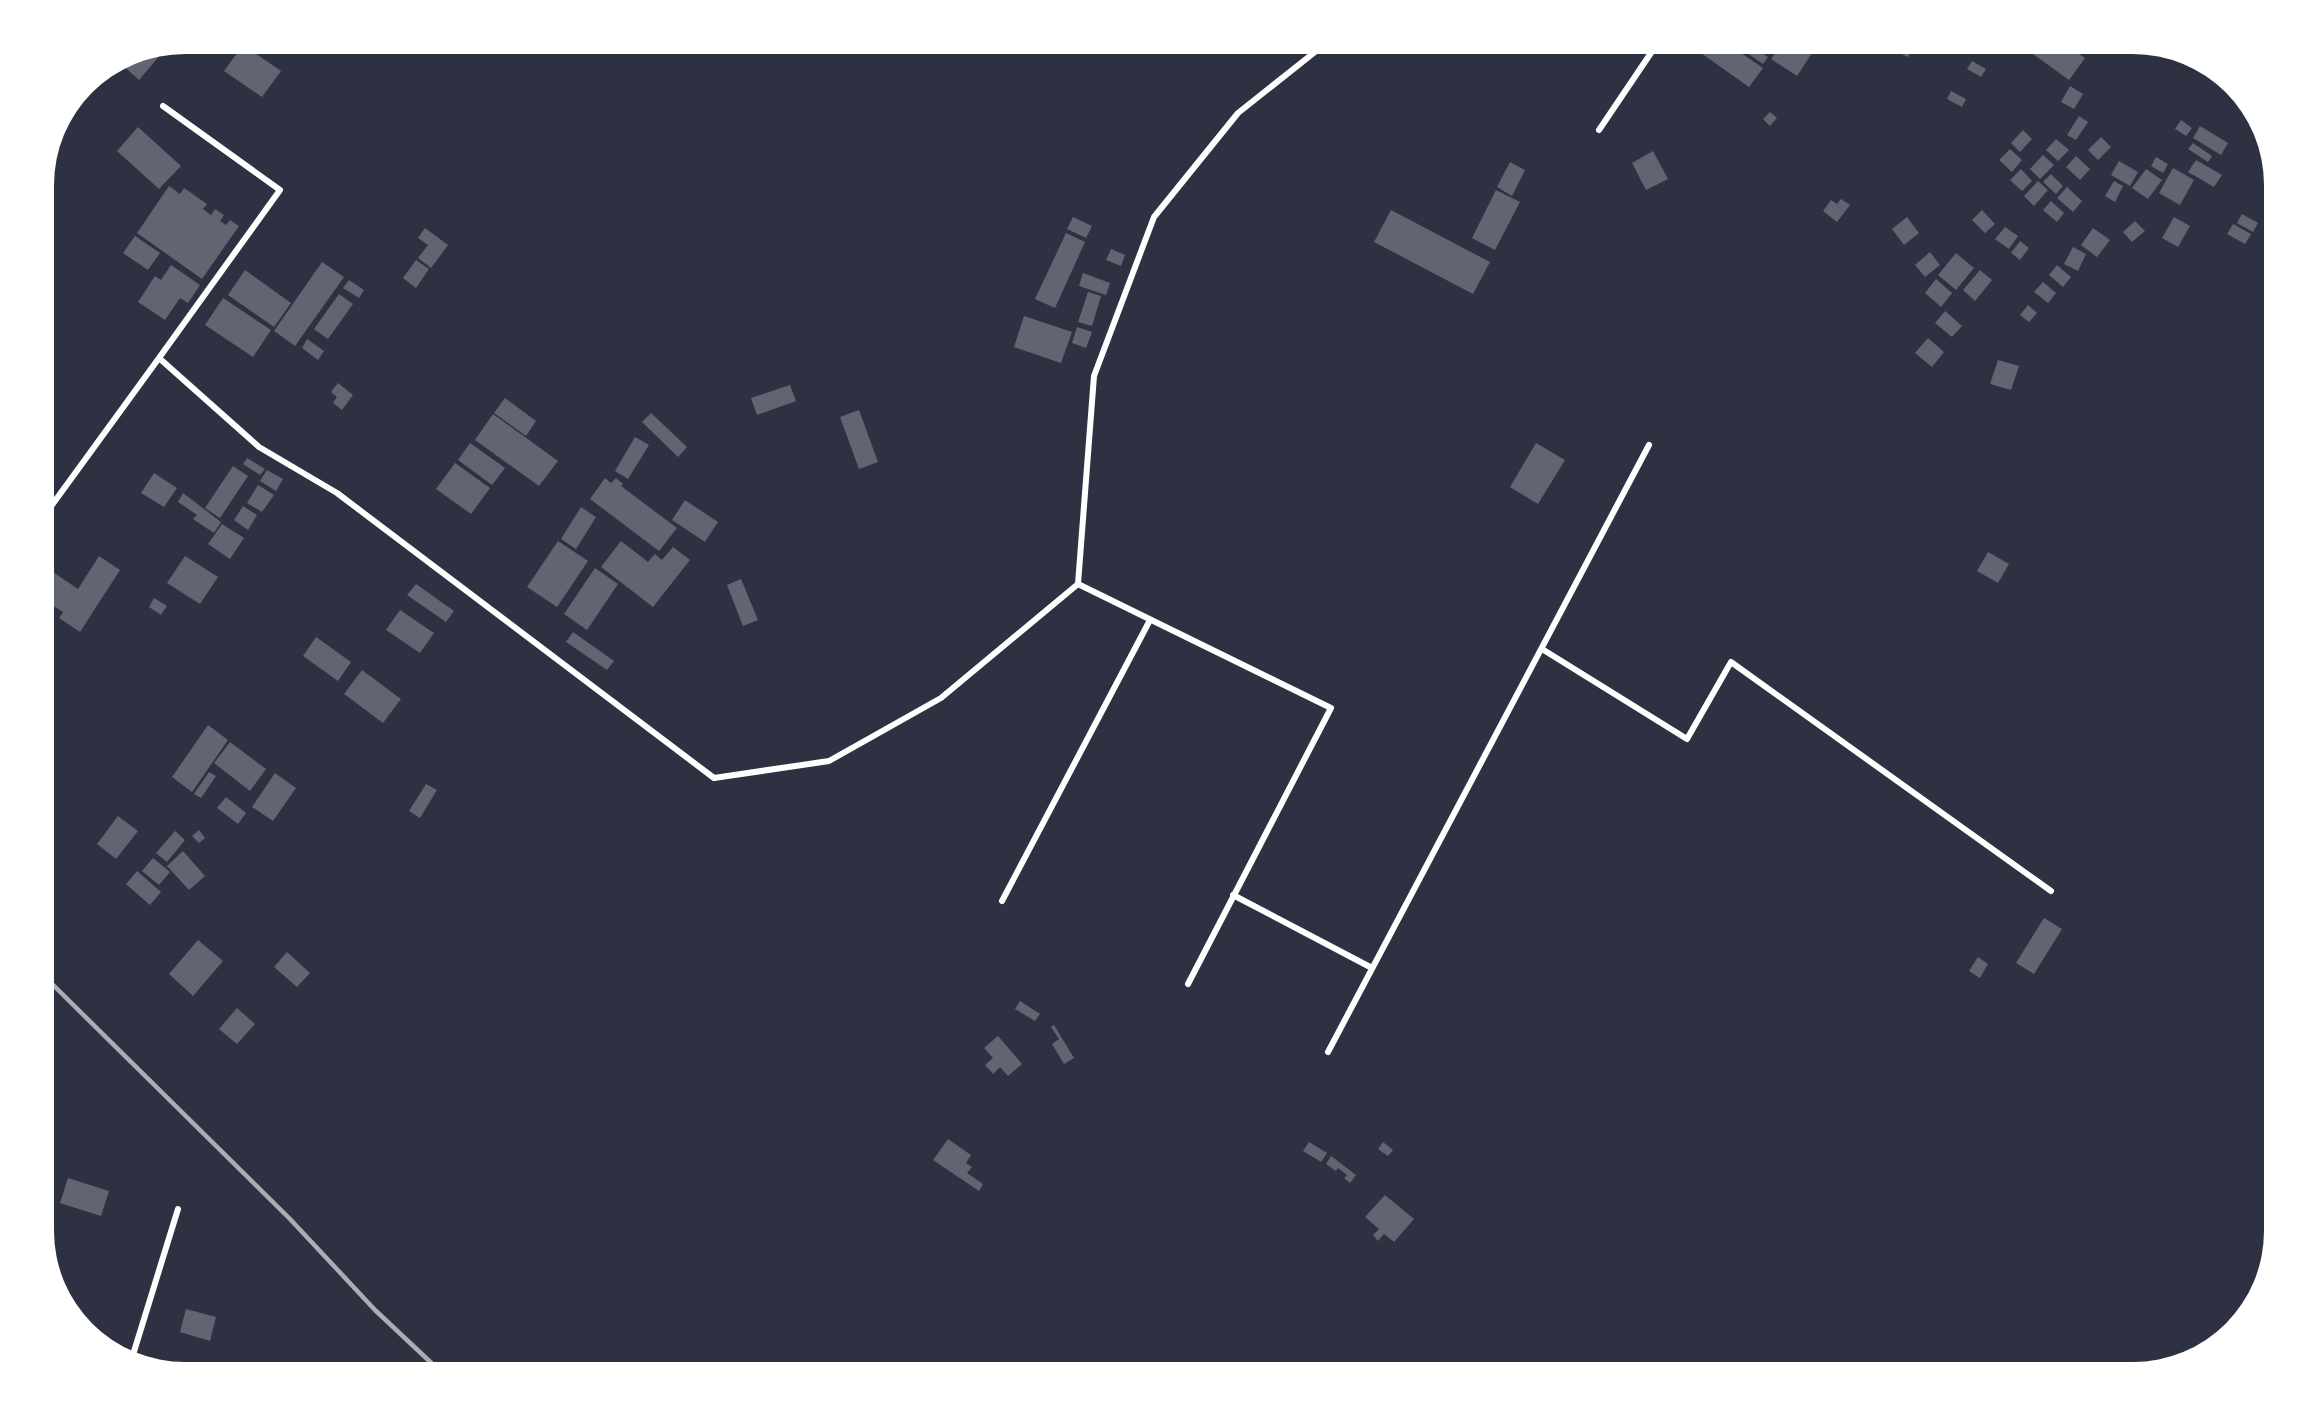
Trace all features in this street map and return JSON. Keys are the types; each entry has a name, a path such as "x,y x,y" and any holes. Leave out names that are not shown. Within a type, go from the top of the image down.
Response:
{"street":[{"path":"159,358 259,447 337,493 714,778 829,761 941,698 1078,584 1094,376 1154,217 1238,113 1312,54"},
{"path":"1599,130 1650,54"},
{"path":"54,502 280,190 163,106"},
{"path":"1328,1052 1649,445"},
{"path":"1078,584 1331,708 1188,984"},
{"path":"1002,901 1150,620"},
{"path":"1542,649 1687,739 1731,662 2050,891"},
{"path":"1233,895 1372,968"},
{"path":"134,1352 178,1209"}],"building":[{"path":"236,54 256,54 281,71 262,97 224,71"},
{"path":"1702,54 1743,54 1763,68 1749,87"},
{"path":"1749,54 1763,54 1768,57 1763,64"},
{"path":"1775,54 1811,54 1797,76 1771,59"},
{"path":"2033,54 2079,54 2085,58 2069,80"},
{"path":"158,57 139,80 126,68"},
{"path":"1972,61 1986,69 1981,77 1967,69"},
{"path":"2070,86 2083,94 2074,109 2061,102"},
{"path":"1951,91 1966,99 1962,107 1947,99"},
{"path":"1770,112 1777,118 1770,126 1763,119"},
{"path":"2079,116 2088,122 2076,140 2067,135"},
{"path":"2181,120 2192,128 2186,136 2175,129"},
{"path":"2200,126 2228,143 2221,155 2193,138"},
{"path":"138,127 181,166 159,189 117,151"},
{"path":"2023,130 2032,139 2020,152 2011,143"},
{"path":"2101,137 2111,147 2098,160 2088,150"},
{"path":"2056,139 2069,150 2058,161 2046,150"},
{"path":"2193,143 2212,156 2208,162 2188,149"},
{"path":"2010,149 2022,160 2012,172 1999,160"},
{"path":"1653,151 1668,179 1646,190 1632,163"},
{"path":"2043,155 2054,165 2040,179 2030,169"},
{"path":"2076,156 2090,169 2080,180 2066,167"},
{"path":"2156,157 2168,164 2163,173 2151,166"},
{"path":"2196,160 2222,175 2214,187 2188,172"},
{"path":"2119,161 2138,172 2130,186 2111,175"},
{"path":"1510,162 1525,170 1512,196 1497,187"},
{"path":"2173,168 2194,180 2180,205 2159,193"},
{"path":"2021,169 2032,181 2022,191 2010,180"},
{"path":"2146,169 2162,180 2148,199 2132,188"},
{"path":"2051,174 2063,186 2056,194 2043,182"},
{"path":"2038,181 2048,190 2034,206 2024,196"},
{"path":"2114,181 2123,186 2115,202 2105,196"},
{"path":"169,186 180,194 184,188 207,204 203,209 211,215 215,209 224,215 220,221 226,225 230,220 239,226 202,279 137,233"},
{"path":"2067,187 2082,201 2073,212 2057,198"},
{"path":"1496,190 1520,202 1495,250 1472,238"},
{"path":"1841,199 1850,205 1837,222 1823,211 1831,200 1837,204"},
{"path":"2051,201 2064,213 2057,222 2043,210"},
{"path":"1391,210 1490,262 1473,294 1374,242"},
{"path":"1982,210 1995,224 1985,233 1972,220"},
{"path":"2242,214 2258,223 2253,232 2237,223"},
{"path":"1073,217 1092,226 1086,238 1067,229"},
{"path":"1907,217 1919,233 1904,245 1892,229"},
{"path":"2174,217 2190,226 2178,247 2162,238"},
{"path":"2135,221 2145,231 2132,242 2123,232"},
{"path":"2233,224 2251,234 2245,244 2227,234"},
{"path":"2005,227 2018,236 2009,249 1995,239"},
{"path":"425,228 448,245 431,268 418,258 428,245 418,238"},
{"path":"2093,228 2110,240 2097,257 2081,245"},
{"path":"1066,233 1085,242 1055,308 1035,299"},
{"path":"135,236 160,253 148,270 123,253"},
{"path":"2020,241 2029,248 2020,260 2011,253"},
{"path":"2073,247 2086,254 2078,271 2064,264"},
{"path":"1111,249 1125,255 1121,266 1106,260"},
{"path":"1930,252 1940,265 1925,277 1915,265"},
{"path":"1956,253 1974,268 1956,290 1938,275"},
{"path":"416,260 429,269 416,288 403,278"},
{"path":"322,262 344,277 295,346 274,331"},
{"path":"171,265 200,285 188,303 180,298 165,320 138,302 155,276 161,280"},
{"path":"2057,265 2071,277 2063,287 2049,275"},
{"path":"245,270 291,303 274,327 228,295"},
{"path":"1980,270 1992,280 1975,301 1963,290"},
{"path":"1083,273 1110,283 1106,295 1079,286"},
{"path":"1936,279 1952,293 1941,307 1925,293"},
{"path":"349,280 364,290 359,298 343,288"},
{"path":"2043,282 2056,293 2048,303 2034,292"},
{"path":"1088,292 1101,296 1092,326 1078,322"},
{"path":"339,294 353,304 328,339 314,329"},
{"path":"223,298 271,330 253,357 205,325"},
{"path":"2028,305 2037,313 2029,322 2020,315"},
{"path":"1945,311 1962,326 1952,337 1935,323"},
{"path":"1024,316 1072,332 1061,363 1014,347"},
{"path":"1077,327 1092,332 1086,348 1072,343"},
{"path":"1928,338 1944,352 1932,367 1915,353"},
{"path":"307,339 324,351 318,360 302,348"},
{"path":"1998,360 2019,366 2011,390 1990,384"},
{"path":"338,383 353,395 342,410 333,403 337,397 331,392"},
{"path":"790,385 796,401 757,415 751,398"},
{"path":"505,398 536,421 526,436 494,413"},
{"path":"859,410 878,462 859,469 840,417"},
{"path":"651,413 687,447 678,457 642,422"},
{"path":"493,414 558,461 539,486 475,440"},
{"path":"635,437 649,445 628,479 615,471"},
{"path":"470,443 505,468 492,485 458,460"},
{"path":"1536,443 1565,460 1538,504 1510,487"},
{"path":"247,458 265,469 260,475 243,464"},
{"path":"455,463 490,488 471,514 436,489"},
{"path":"233,466 248,476 220,518 205,508"},
{"path":"267,470 283,479 276,491 260,481"},
{"path":"154,473 177,488 164,507 141,493"},
{"path":"605,478 611,483 616,478 623,484 621,486 677,528 659,551 590,499"},
{"path":"258,485 274,495 262,512 247,503"},
{"path":"183,493 221,522 214,533 193,519 197,515 178,502"},
{"path":"685,500 718,522 705,542 672,520"},
{"path":"243,506 257,515 248,530 234,520"},
{"path":"581,507 596,517 576,549 561,539"},
{"path":"222,524 244,538 230,559 208,544"},
{"path":"558,541 588,561 557,607 527,587"},
{"path":"621,541 648,562 655,554 662,560 673,547 690,560 653,607 601,567"},
{"path":"1988,552 2009,564 1998,583 1977,571"},
{"path":"99,556 120,570 80,632 59,618 63,612 54,606 54,573 78,589"},
{"path":"185,556 218,577 200,604 167,583"},
{"path":"595,568 618,584 587,630 564,614"},
{"path":"741,579 758,620 743,626 727,585"},
{"path":"416,584 454,611 446,622 407,595"},
{"path":"154,598 167,606 161,615 149,607"},
{"path":"400,610 434,633 420,653 386,630"},
{"path":"573,632 614,661 607,670 566,642"},
{"path":"316,637 351,662 338,681 303,656"},
{"path":"362,670 401,699 383,723 344,694"},
{"path":"208,725 228,740 192,792 172,777"},
{"path":"230,742 266,769 250,791 214,763"},
{"path":"209,772 216,776 201,798 194,794"},
{"path":"275,773 296,788 273,821 252,807"},
{"path":"426,784 437,790 420,818 409,811"},
{"path":"226,797 246,813 238,824 217,808"},
{"path":"118,816 138,831 116,859 97,844"},
{"path":"199,830 205,838 199,843 192,836"},
{"path":"175,831 185,840 167,862 156,853"},
{"path":"183,851 205,876 189,890 167,866"},
{"path":"153,858 170,872 159,885 142,871"},
{"path":"137,871 161,892 150,905 126,884"},
{"path":"2044,918 2062,929 2034,974 2016,963"},
{"path":"198,940 223,961 193,996 169,974"},
{"path":"287,952 310,973 297,987 274,967"},
{"path":"1978,957 1988,964 1980,978 1969,971"},
{"path":"1020,1001 1040,1014 1035,1021 1015,1009"},
{"path":"237,1008 255,1024 237,1044 219,1029"},
{"path":"1054,1025 1074,1058 1064,1064 1052,1044 1059,1039 1051,1027"},
{"path":"998,1036 1022,1064 1008,1076 1000,1067 993,1074 985,1065 993,1058 984,1048"},
{"path":"948,1139 971,1155 966,1163 972,1167 967,1173 983,1184 979,1191 933,1160"},
{"path":"1309,1142 1327,1153 1321,1162 1303,1151"},
{"path":"1383,1142 1393,1150 1388,1156 1378,1149"},
{"path":"1331,1156 1356,1175 1350,1183 1344,1178 1347,1175 1338,1168 1336,1171 1326,1164"},
{"path":"68,1178 109,1191 101,1216 60,1203"},
{"path":"1385,1195 1414,1219 1394,1242 1384,1234 1378,1241 1373,1235 1379,1229 1365,1217"},
{"path":"186,1309 216,1317 210,1341 180,1332"}],"railway":[{"path":"54,986 290,1219 375,1310 430,1362"}]}
